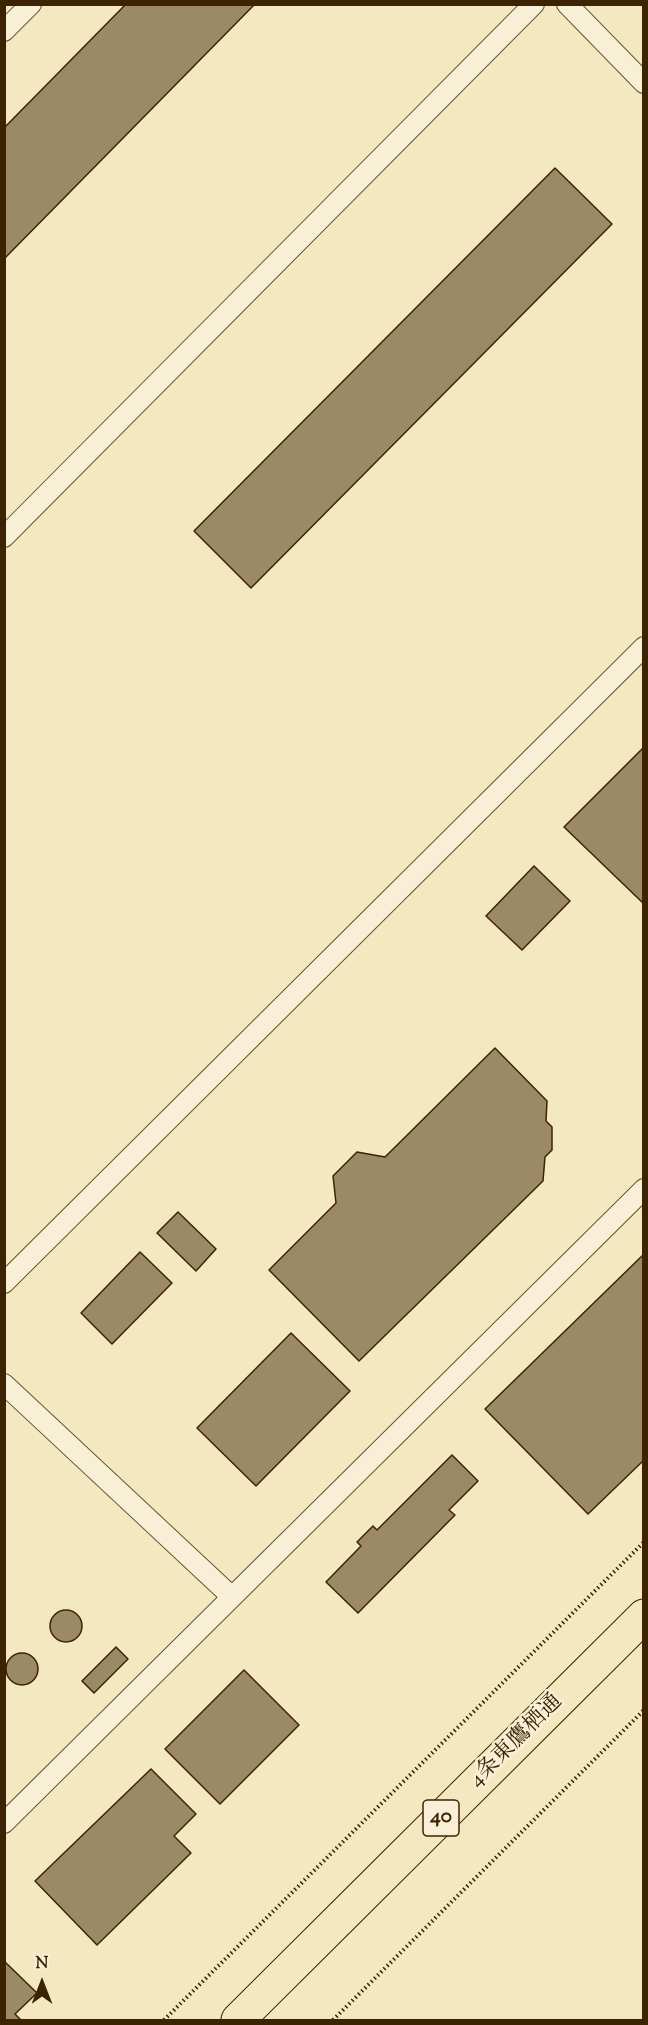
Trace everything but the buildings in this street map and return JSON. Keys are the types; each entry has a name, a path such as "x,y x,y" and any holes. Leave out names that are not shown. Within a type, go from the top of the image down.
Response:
{"highway":[{"name":"4条東鷹栖通","path":"238,2020 644,1616"}],"lane":[{"path":"4,31 32,4"},
{"path":"4,537 534,4"},
{"path":"567,4 644,83"},
{"path":"4,1283 644,647"},
{"path":"4,1823 644,1189"},
{"path":"4,1384 232,1597"}],"path":[{"path":"164,2020 644,1542"},
{"path":"333,2020 644,1710"}]}
